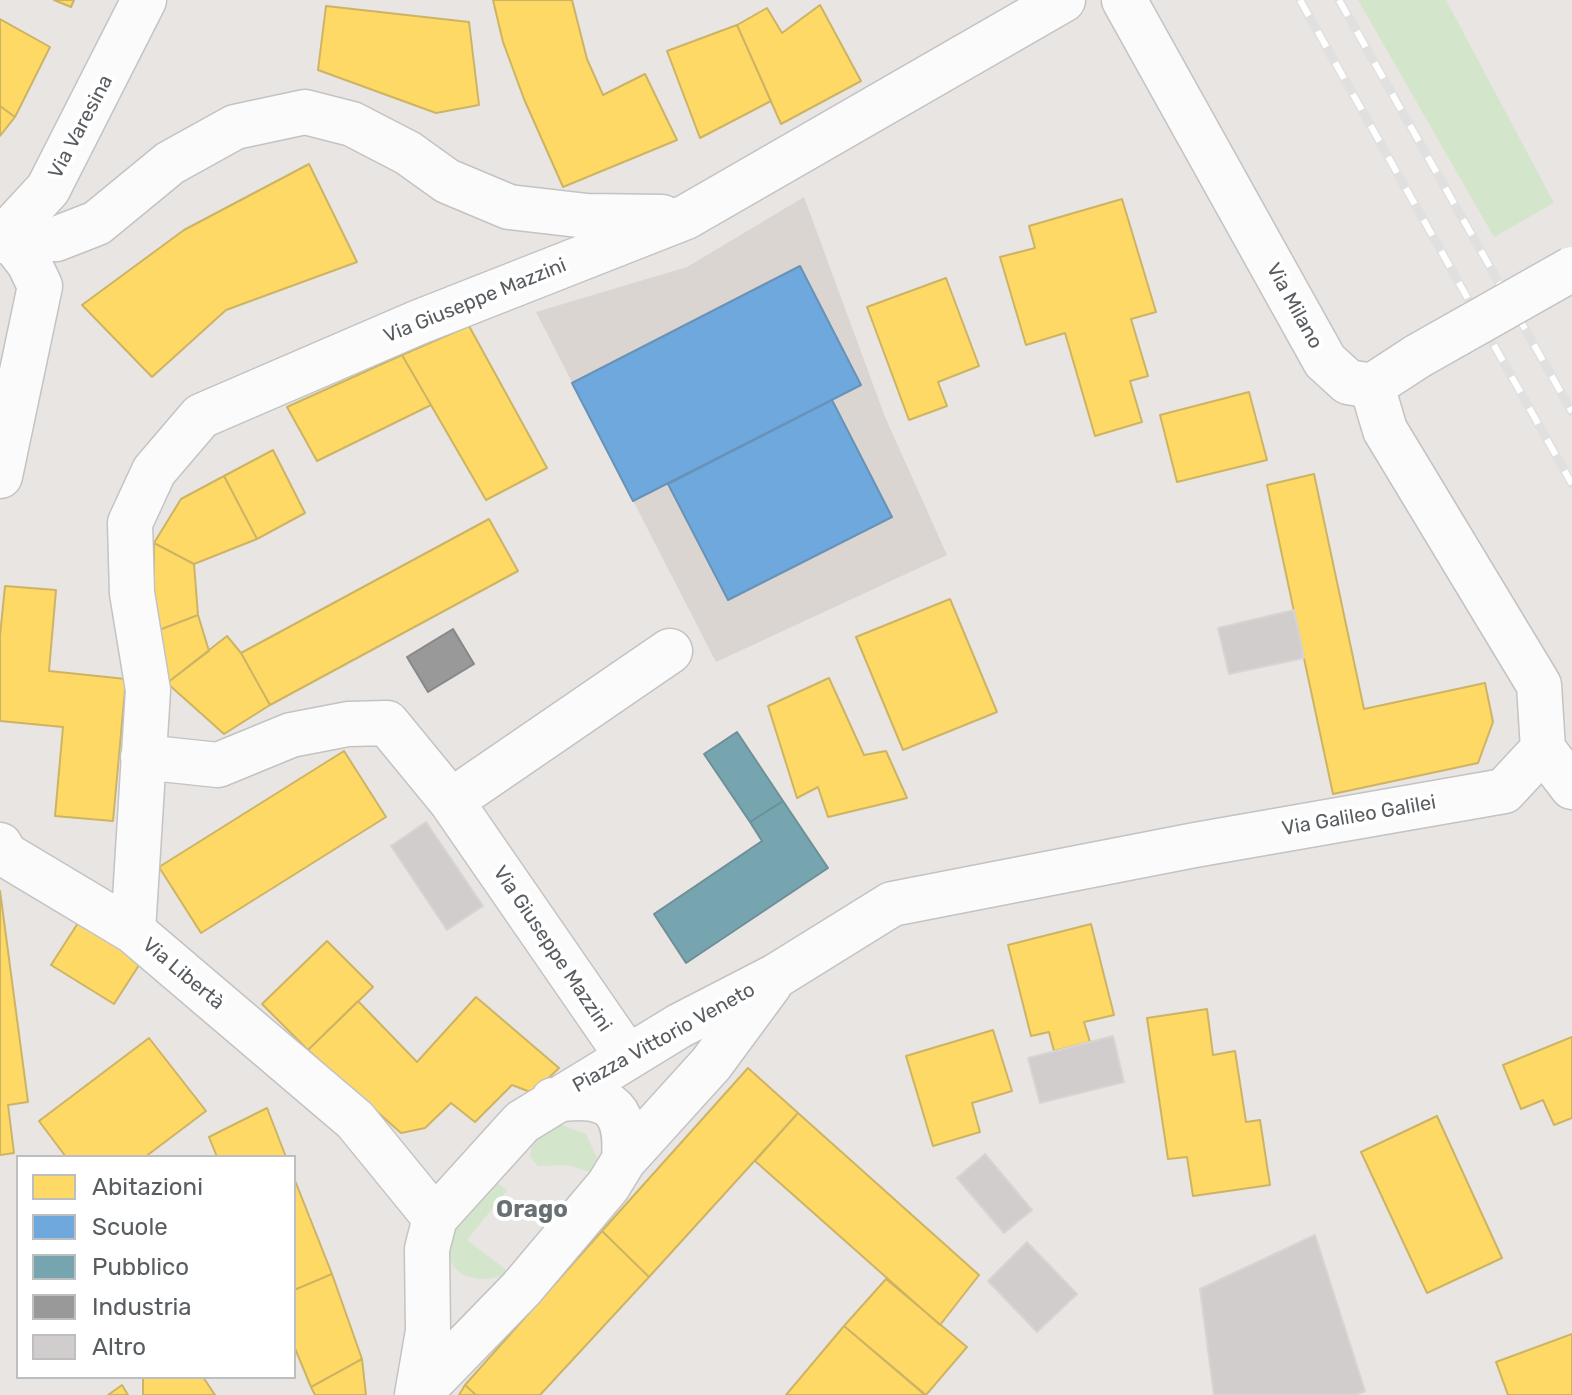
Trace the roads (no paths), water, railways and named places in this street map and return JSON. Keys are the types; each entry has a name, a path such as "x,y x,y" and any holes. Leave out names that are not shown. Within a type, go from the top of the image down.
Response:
{"street":[{"name":"Via Varesina","path":"4,238 48,189 144,0"},
{"name":"Via Giuseppe Mazzini","path":"133,931 148,690 132,593 130,523 154,471 201,416 419,322 686,217 1063,0"},
{"name":"Via Milano","path":"1124,0 1325,361 1348,382 1372,386"},
{"path":"4,238 56,239 97,223 170,163 235,127 305,112 352,124 408,153 447,181 509,207 587,216 686,217"},
{"path":"0,476 40,286 29,263 4,238"},
{"path":"1572,269 1418,356 1372,386 1385,430 1539,685 1543,749 1572,787"},
{"path":"451,801 670,651"},
{"name":"Via Giuseppe Mazzini","path":"143,757 218,765 291,735 348,724 387,723 451,801 627,1056"},
{"name":"Via Galileo Galilei","path":"776,976 892,904 1195,845 1504,791 1543,749"},
{"name":"Via Libertà","path":"0,845 6,855 133,931 355,1120 431,1234"},
{"name":"Piazza Vittorio Veneto","path":"418,1395 428,1331 431,1234 522,1122 627,1056 776,976"},
{"name":"Piazza Vittorio Veneto","path":"418,1395 521,1289 608,1186 624,1160 711,1064 776,976"},
{"name":"Piazza Vittorio Veneto","path":"553,1100 587,1095 611,1106 626,1132 624,1160"},
{"path":"431,1234 439,1280 458,1298 486,1302 521,1289"}],"railway":[{"path":"1300,0 1572,484"},
{"path":"1339,0 1572,412"}],"district":[{"name":"Orago","path":"532,1210"}]}
